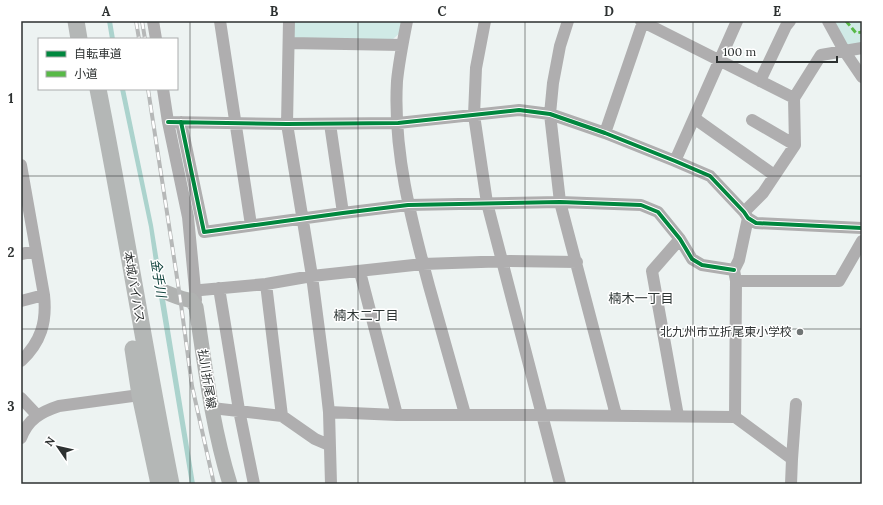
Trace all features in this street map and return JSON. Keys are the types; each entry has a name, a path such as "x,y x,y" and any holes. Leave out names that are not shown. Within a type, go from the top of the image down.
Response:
{"highway":[{"path":"76,21 79,38"},
{"path":"85,21 88,38"},
{"name":"本城バイパス","path":"88,90 146,394 171,484"},
{"name":"本城バイパス","path":"98,90 119,197 159,484"}],"main road":[{"path":"166,292 185,300 190,300 196,307"},
{"name":"払川折尾線","path":"196,307 212,408 230,484"}],"street":[{"path":"153,21 156,38"},
{"path":"220,21 251,226"},
{"path":"289,21 287,124 312,276 329,412 331,484"},
{"path":"407,21 397,81 400,162 408,205 423,264 465,414"},
{"path":"485,21 476,68 474,115 487,203 560,484"},
{"path":"568,21 560,46 553,83 550,114 560,202 577,262 616,416"},
{"path":"675,161 737,21"},
{"path":"760,81 786,26 790,21"},
{"path":"828,21 845,52 862,77"},
{"path":"605,133 642,22 794,98"},
{"path":"289,43 402,45"},
{"path":"735,417 735,275 739,260 746,215 763,193 795,144 794,98 821,55 862,48"},
{"path":"163,90 168,122 188,217 196,307"},
{"path":"168,122 398,124 519,110 550,114 605,133 710,176 746,215 756,223 862,228"},
{"path":"694,118 774,175"},
{"path":"752,120 795,144"},
{"path":"181,122 204,232 408,205 560,202 640,205 658,212 680,239 692,259 702,265 735,275 838,281 862,241"},
{"path":"330,124 343,213"},
{"path":"21,165 46,310 44,327 36,343 21,361"},
{"path":"678,416 652,271 680,239"},
{"path":"21,254 36,252"},
{"path":"201,290 266,284 312,276 423,264 510,261 577,262"},
{"path":"360,272 397,415"},
{"path":"266,284 282,416"},
{"path":"219,288 239,410 254,484"},
{"path":"21,301 44,295"},
{"path":"21,438 29,422 37,415 47,410 59,406 146,394"},
{"path":"21,398 37,415"},
{"path":"791,484 796,404"},
{"path":"212,408 282,416 315,439 330,445"},
{"path":"329,412 397,415 465,414 735,417 792,460"}],"shaded area":[{"path":"292,21 403,21 400,33 393,39 294,40"},
{"path":"832,21 862,21 862,46 846,49"}],"water":[{"path":"107,21 112,21 115,38 110,38"},
{"name":"金手川","path":"120,90 125,90 153,225 195,484 190,484 149,227"}],"railway":[{"path":"136,21 139,38"},
{"path":"142,21 145,38"},
{"path":"148,90 192,386 214,484"}],"marked path":[{"path":"846,21 856,33 862,32"}],"cycle path":[{"path":"168,122 287,124 398,123 519,110 550,114 605,133 710,176 748,218 756,223 862,228"},
{"path":"181,122 204,232 408,205 560,202 641,205 658,212 680,239 692,259 702,265 734,270"}],"place":[{"name":"北九州市立折尾東小学校","path":"800,332"}],"district":[{"name":"楠木一丁目","path":"641,298"},
{"name":"楠木二丁目","path":"366,315"}]}
